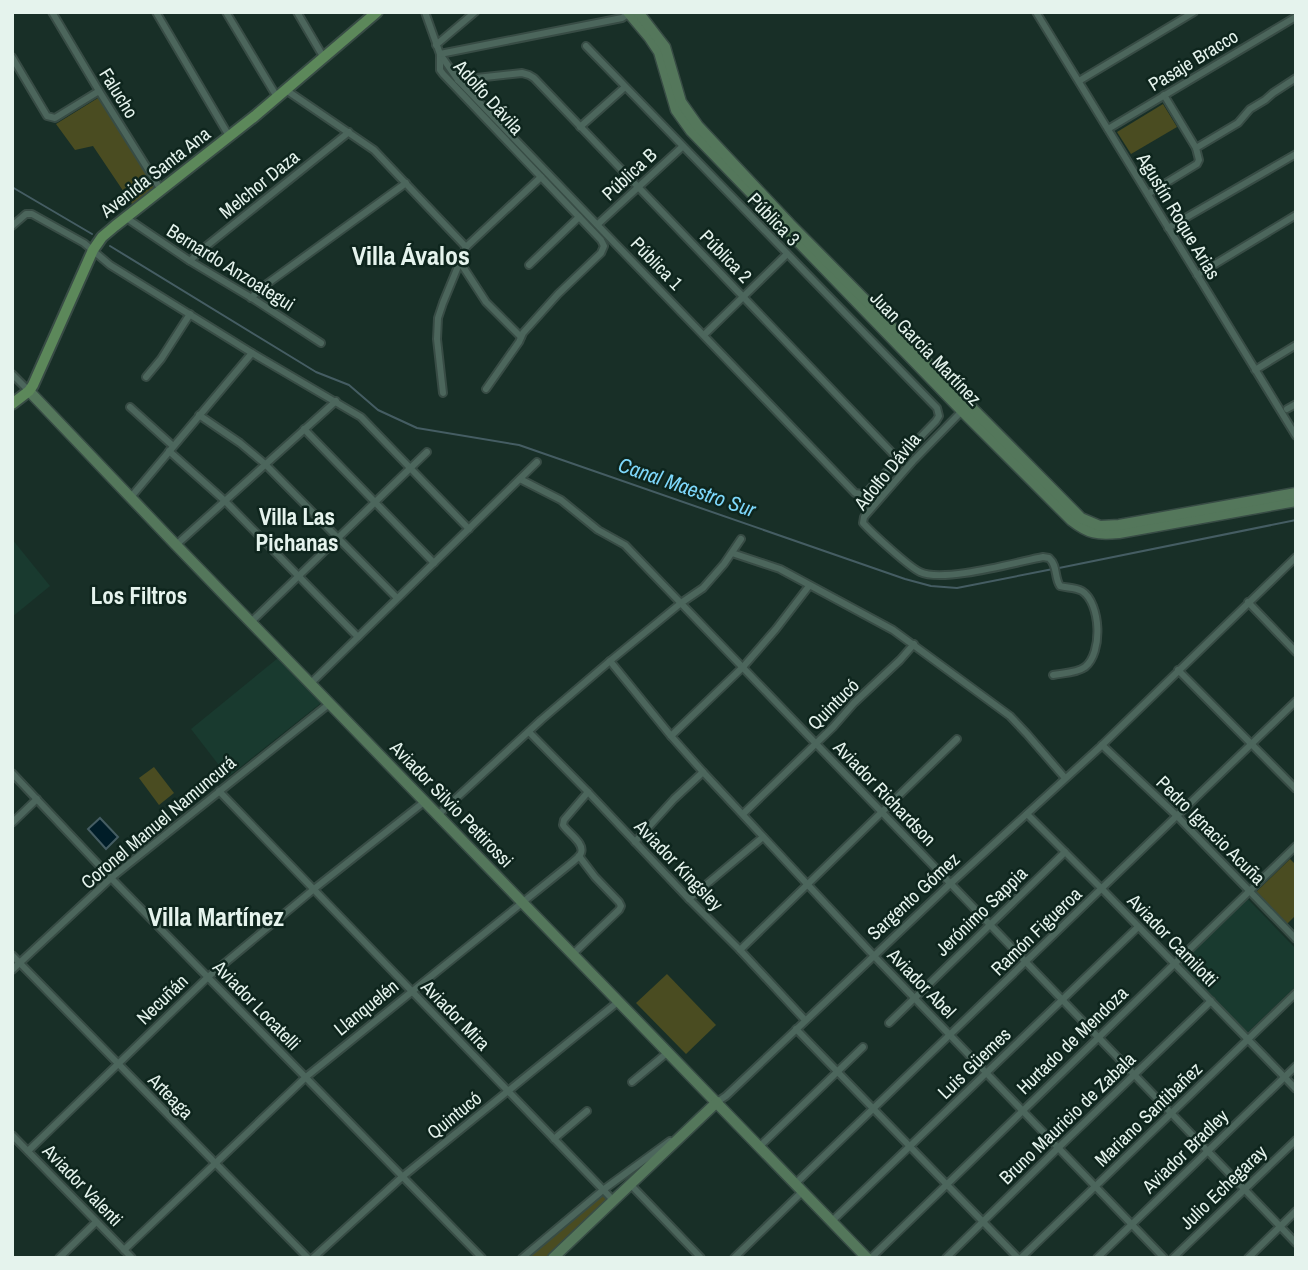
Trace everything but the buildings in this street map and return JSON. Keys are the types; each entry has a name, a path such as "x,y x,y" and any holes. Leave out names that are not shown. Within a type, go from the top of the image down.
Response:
{"main road":[{"name":"Avenida Santa Ana","path":"12,404 29,391 33,384 93,250 108,232 282,93 377,12"},
{"name":"Juan García Martínez","path":"631,13 659,52 672,101 684,123 962,411 1081,528 1092,533 1119,533 1296,501"},
{"name":"Juan García Martínez","path":"631,13 665,47 681,102 698,126 790,224 1081,518 1100,526 1119,525 1296,493"},
{"name":"Aviador Silvio Pettirossi","path":"29,391 424,802 869,1258"},
{"name":"Sargento Gómez","path":"552,1258 717,1102"}],"street":[{"name":"Falucho","path":"52,12 161,190"},
{"path":"156,12 229,136"},
{"path":"226,12 282,93 349,132 374,150 466,247"},
{"path":"297,12 324,58"},
{"name":"Adolfo Dávila","path":"425,12 440,54 440,70 443,74 603,244 601,253 558,294 521,337"},
{"path":"436,45 475,12"},
{"path":"1079,81 1194,12"},
{"path":"440,54 622,18 631,13"},
{"name":"Agustín Roque Arias","path":"1040,14 1296,436"},
{"name":"Pasaje Bracco","path":"1108,129 1293,17"},
{"name":"Pública 3","path":"586,46 935,406 940,414 936,421 899,460"},
{"name":"Pública 1","path":"440,54 458,80 855,493 866,492 899,460"},
{"path":"13,59 47,116 51,118 99,91"},
{"name":"Pública 2","path":"458,80 522,73 529,75 899,460"},
{"path":"1196,149 1238,122 1250,109 1296,78"},
{"path":"580,127 625,86"},
{"path":"1148,194 1197,164 1199,160 1196,149 1164,96"},
{"name":"Melchor Daza","path":"190,261 349,132"},
{"name":"Pública B","path":"598,224 682,147"},
{"path":"1168,228 1296,154"},
{"path":"443,393 437,340 438,318 466,247 541,177"},
{"path":"251,298 406,183"},
{"path":"12,226 26,214 32,214 85,243 110,265 361,417 468,529"},
{"path":"1197,275 1296,215"},
{"name":"Bernardo Anzoategui","path":"125,217 321,343"},
{"path":"529,265 579,217"},
{"path":"704,335 787,254"},
{"path":"460,262 486,302 521,337 486,388"},
{"path":"146,377 190,314"},
{"path":"1255,370 1296,345"},
{"path":"131,497 252,353"},
{"name":"Aviador Silvio Pettirossi","path":"12,374 29,391"},
{"path":"176,545 336,401"},
{"path":"1287,409 1296,404"},
{"path":"130,407 358,636"},
{"name":"Adolfo Dávila","path":"962,411 913,461 864,517 863,523 912,566 920,572 932,575 954,575 1049,558 1055,565 1060,586 1079,589 1090,598 1096,613 1097,633 1095,652 1085,667 1053,675"},
{"path":"199,415 265,464 397,598"},
{"path":"304,429 434,563"},
{"path":"251,622 427,452"},
{"path":"310,684 537,462"},
{"name":"Aviador Richardson","path":"520,479 561,500 598,530 621,542 1296,1243"},
{"path":"438,815 610,661 703,588 741,539"},
{"path":"732,553 771,565 873,617 914,644 1010,716 1065,778"},
{"name":"Sargento Gómez","path":"717,1102 1102,745 1296,558"},
{"path":"671,736 743,667 810,586"},
{"path":"1248,602 1296,652"},
{"name":"Quintucó","path":"743,814 914,644"},
{"name":"Aviador Abel","path":"610,661 671,736 763,837 1164,1258"},
{"path":"1178,670 1296,789"},
{"name":"Ramón Figueroa","path":"734,1258 874,1108 1296,701"},
{"name":"Coronel Manuel Namuncurá","path":"12,970 111,878 330,704"},
{"name":"Aviador Kingsley","path":"529,732 806,1020"},
{"path":"740,950 957,739"},
{"name":"Pedro Ignacio Acuña","path":"1102,745 1177,816 1296,939"},
{"path":"635,842 668,805 703,772"},
{"name":"Aviador Locatelli","path":"12,773 482,1258"},
{"name":"Aviador Mira","path":"219,790 613,1200"},
{"path":"573,954 621,906 579,856 582,850 580,844 563,825 564,820 588,792"},
{"path":"12,823 37,799"},
{"name":"Necuñán","path":"28,1151 208,977 424,802"},
{"name":"Aviador Camilotti","path":"1027,814 1296,1089"},
{"path":"689,899 763,837"},
{"name":"Hurtado de Mendoza","path":"869,1258 1296,846"},
{"name":"Jerónimo Sappia","path":"889,1023 1065,852"},
{"name":"Llanquelén","path":"124,1250 306,1077 579,856"},
{"name":"Luis Güemes","path":"832,1221 1138,927"},
{"name":"Arteaga","path":"12,955 307,1258"},
{"name":"Mariano Santibañez","path":"1019,1258 1296,993"},
{"name":"Quintucó","path":"313,1258 402,1177 619,1001"},
{"name":"Bruno Mauricio de Zabala","path":"946,1258 1211,1001"},
{"path":"796,1029 1019,1258"},
{"path":"760,1146 863,1047"},
{"path":"632,1082 668,1052"},
{"name":"Aviador Bradley","path":"1097,1258 1296,1066"},
{"path":"554,1139 587,1111"},
{"path":"522,1258 603,1190 686,1130"},
{"name":"Aviador Valenti","path":"14,1139 132,1258"},
{"name":"Julio Echegaray","path":"1173,1258 1296,1140"},
{"path":"630,1184 701,1258"},
{"path":"1248,1258 1296,1211"},
{"path":"59,1258 96,1222"}],"shaded area":[{"path":"12,539 50,586 12,617"},
{"path":"278,658 321,703 228,777 191,729"},
{"path":"1246,897 1296,949 1296,986 1246,1034 1178,963"}],"green space":[{"path":"98,98 157,189 134,207 93,146 75,150 56,124"},
{"path":"1163,104 1177,127 1131,154 1117,132"},
{"path":"154,767 174,793 159,805 139,778"},
{"path":"1290,859 1296,865 1296,915 1287,924 1256,892"},
{"path":"667,974 716,1025 686,1054 636,1003"},
{"path":"604,1194 607,1201 548,1258 528,1258"}],"water":[{"path":"100,818 118,837 106,849 88,829"}],"waterway":[{"name":"Canal Maestro Sur","path":"12,187 92,234"},
{"name":"Canal Maestro Sur","path":"110,246 316,372 349,385 378,410 417,428 519,445 931,586 957,588 1053,569"},
{"name":"Canal Maestro Sur","path":"1059,568 1296,520"}],"district":[{"name":"Villa Ávalos","path":"411,255"},
{"name":"Villa Las Pichanas","path":"297,529"},
{"name":"Los Filtros","path":"139,595"},
{"name":"Villa Martínez","path":"216,916"}]}
